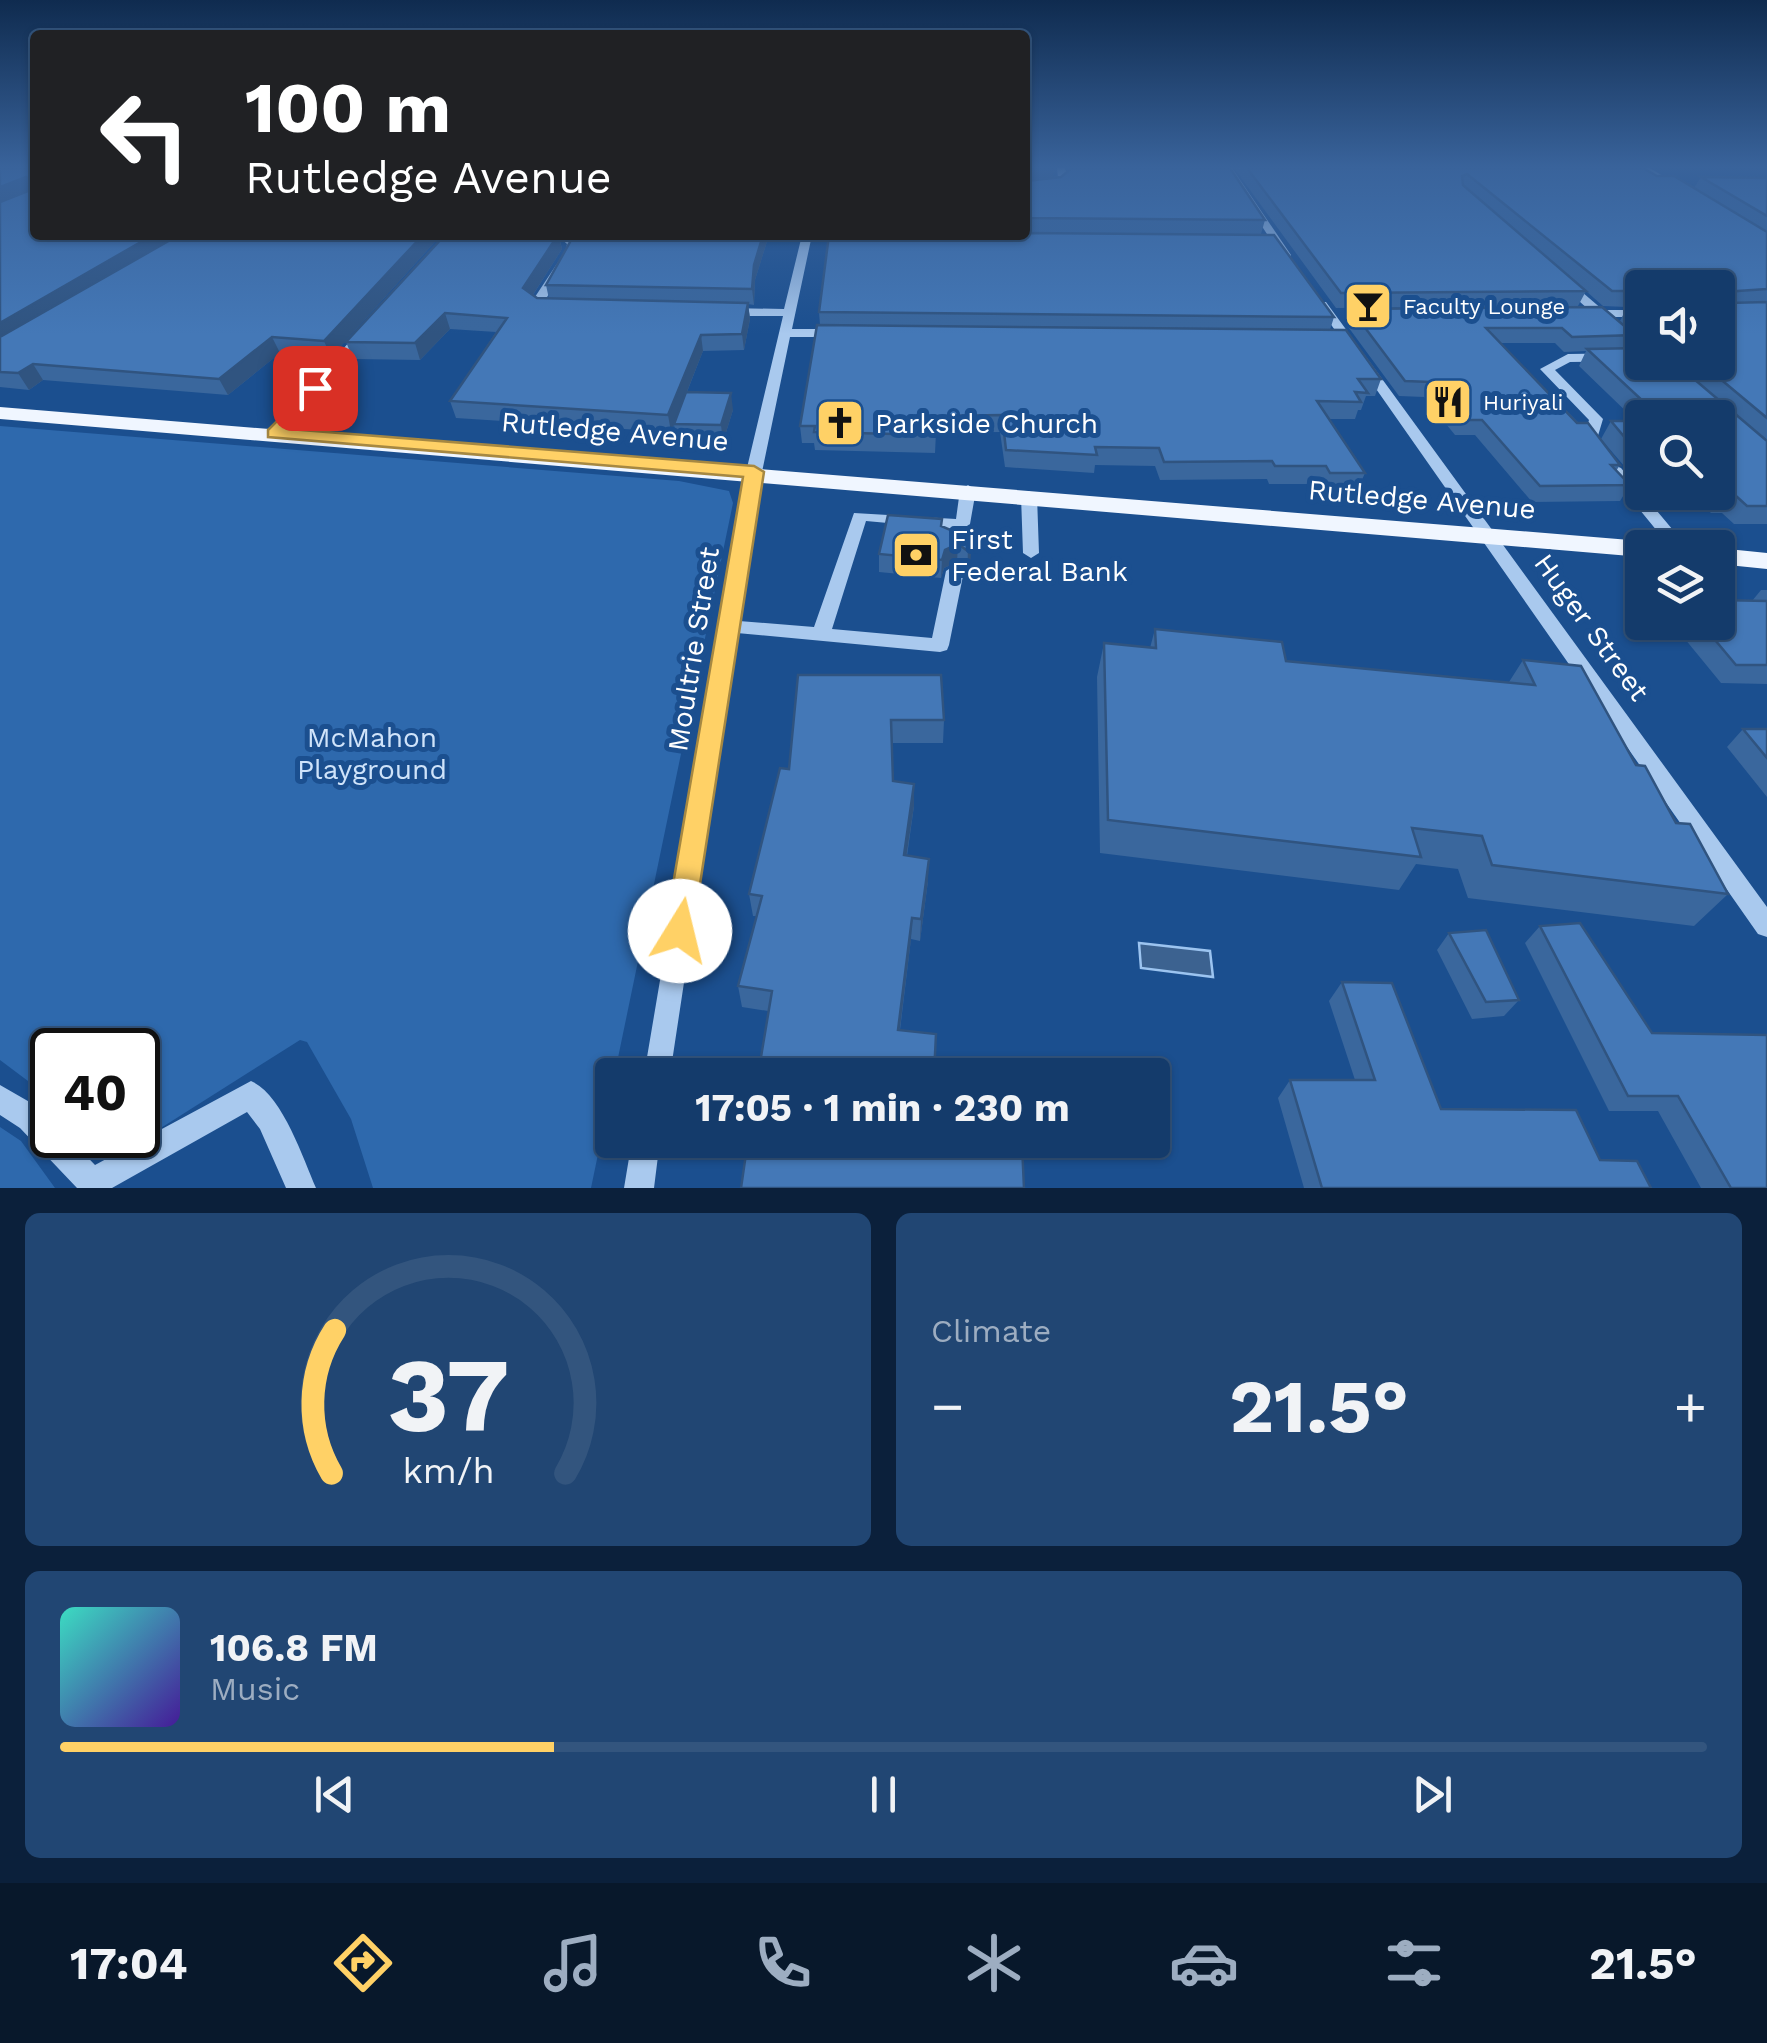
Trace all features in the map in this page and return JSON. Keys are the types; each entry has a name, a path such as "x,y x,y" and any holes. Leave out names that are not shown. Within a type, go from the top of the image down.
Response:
{"main road":[{"name":"Rutledge Avenue","path":"0,413 1625,547"},
{"path":"1735,558 1767,561"}],"street":[{"path":"1264,223 1292,263"},
{"path":"565,310 537,303 572,250 568,240"},
{"name":"Moultrie Street","path":"660,1058 754,472 806,240"},
{"path":"1259,241 1276,241"},
{"path":"1559,278 1625,338"},
{"name":"Huger Street","path":"1310,288 1767,926"},
{"path":"715,312 790,313"},
{"path":"1565,314 1625,313"},
{"path":"1330,316 1349,316"},
{"path":"274,434 377,318"},
{"path":"785,333 863,334"},
{"path":"1328,339 1347,340"},
{"path":"1625,355 1568,358 1546,369 1596,419 1590,438 1594,447 1665,530"},
{"path":"821,634 860,516 961,534 968,490"},
{"path":"1030,496 1031,553"},
{"path":"730,626 940,646 955,570"},
{"path":"0,1099 30,1118 95,1185 251,1095 270,1118 301,1188"},
{"path":"638,1188 643,1158"}],"green space":[{"name":"McMahon Playground","path":"0,426 679,481 729,491 733,503 618,1058 595,1058 597,1158 591,1188 373,1188 351,1119 307,1042 300,1040 160,1129 160,1028 30,1028 30,1082 0,1060"},
{"path":"0,1127 21,1141 55,1188 0,1188"}],"shaded area":[{"path":"1139,943 1210,951 1213,977 1141,968"}],"building":[{"path":"0,223 30,223 30,240 144,240 0,323"},
{"path":"1289,223 1508,223 1586,291 1341,293"},
{"path":"1528,223 1753,223 1767,232 1767,289 1735,291 1735,270 1625,270 1625,291 1612,291"},
{"path":"1030,233 1274,235 1334,317 819,312 828,240 1030,240"},
{"path":"170,240 418,240 324,341 272,337 219,379 33,364 18,373 0,372 0,337"},
{"path":"440,240 555,240 523,288 537,298 748,303 742,334 701,335 668,415 450,401 507,318 445,313 415,343 346,342"},
{"path":"571,240 762,240 752,289 546,285"},
{"path":"1767,302 1767,418 1722,380 1735,380 1735,303"},
{"path":"1602,307 1625,327 1625,335 1572,337 1562,328 1486,328 1577,423 1588,423 1620,465 1611,465 1625,480 1625,485 1540,486 1482,420 1462,420 1431,382 1405,381 1351,309"},
{"path":"817,325 1346,330 1381,379 1358,379 1368,393 1355,392 1361,402 1317,401 1365,473 1330,473 1326,466 1275,466 1272,461 1164,462 1159,448 1095,447 1097,455 1006,450 1002,415 935,416 936,435 814,432 815,426 800,426"},
{"path":"1625,348 1625,380 1695,380 1719,400 1642,400 1587,349"},
{"path":"686,392 731,393 721,425 674,424"},
{"path":"1735,414 1767,441 1767,506 1747,506 1735,495"},
{"path":"1611,421 1625,421 1625,438"},
{"path":"888,515 942,519 941,526 955,532 972,529 969,563 969,552 958,544 945,550 942,560 879,554"},
{"path":"1735,600 1767,601 1767,665 1736,665 1715,640 1735,640"},
{"path":"1155,629 1282,642 1286,661 1535,685 1523,660 1581,666 1636,765 1645,766 1676,823 1690,824 1728,894 1492,865 1482,836 1412,828 1421,857 1108,820 1104,643 1156,648"},
{"path":"798,675 941,675 944,720 891,720 893,781 914,784 904,855 929,859 921,919 912,918 898,1030 936,1034 935,1058 761,1058 772,991 738,986 762,896 749,894 780,768 789,769"},
{"path":"1743,729 1767,729 1767,758"},
{"path":"1580,923 1652,1033 1767,1035 1767,1188 1731,1188 1678,1096 1628,1096 1540,926"},
{"path":"1486,930 1519,1000 1486,1002 1449,933"},
{"path":"1342,982 1392,983 1441,1109 1576,1110 1600,1160 1637,1161 1651,1188 1322,1188 1290,1080 1375,1080"},
{"path":"745,1158 1023,1158 1024,1188 741,1188"}],"place":[{"name":"Faculty Lounge","path":"1368,306"},
{"name":"Huriyali","path":"1448,402"},
{"name":"Parkside Church","path":"840,423"},
{"name":"First Federal Bank","path":"916,555"}],"route":[{"path":"315,388 274,434 754,472 680,931"}]}
